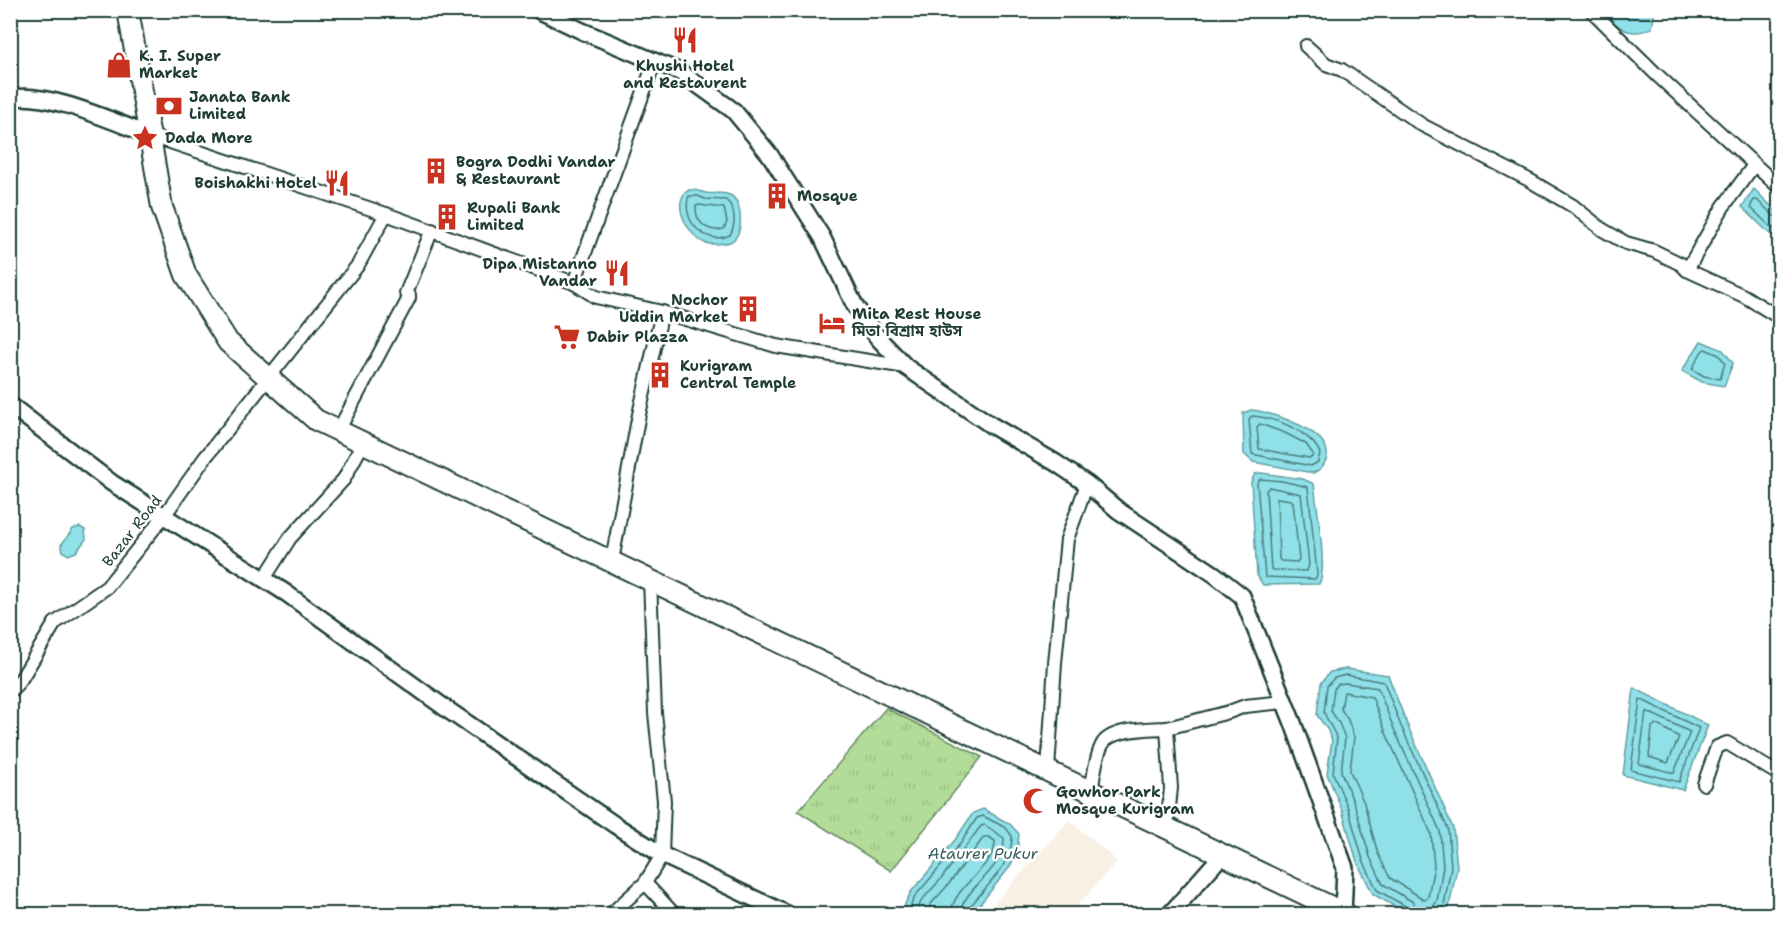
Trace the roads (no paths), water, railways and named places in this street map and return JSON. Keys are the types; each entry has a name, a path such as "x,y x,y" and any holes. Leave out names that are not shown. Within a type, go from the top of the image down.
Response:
{"highway":[{"path":"128,10 162,207 186,275 228,342 316,420 1344,914"}],"street":[{"path":"538,10 680,72 734,111 770,155 822,237 855,306 878,338 906,367 991,425 1087,484 1119,511 1214,574 1242,596 1345,868 1344,914"},
{"path":"1591,10 1779,188"},
{"path":"1305,46 1326,64 1342,70 1422,125 1564,201 1603,230 1626,243 1654,251 1681,264 1687,270 1744,296 1779,318"},
{"path":"574,283 655,61"},
{"path":"10,99 19,96 63,103 149,135 432,230 574,283 596,297 662,312 776,346 906,367"},
{"path":"1687,270 1723,207 1754,165"},
{"name":"Bazar Road","path":"10,692 21,679 55,623 107,587 164,516 204,459 270,379 358,265 386,214"},
{"path":"338,431 409,298 406,293 432,230"},
{"path":"612,561 638,419 662,312"},
{"path":"10,405 112,483 264,579 615,825 662,855 787,915"},
{"path":"264,579 290,538 344,479 363,442"},
{"path":"1048,770 1067,539 1087,484"},
{"path":"611,915 645,883 662,855 664,801 655,713 650,579"},
{"path":"1091,791 1102,745 1108,737 1144,729 1167,728 1245,706 1284,702"},
{"path":"1167,728 1171,788 1167,827"},
{"path":"1704,784 1717,747 1727,743 1747,753 1779,775"},
{"path":"1170,915 1223,854"},
{"path":"645,883 674,915"}],"water":[{"path":"1655,10 1652,28 1638,32 1628,31 1619,26 1608,11"},
{"path":"1754,189 1779,214 1779,233 1771,235 1742,207"},
{"path":"689,190 724,193 734,198 739,208 740,227 732,241 710,244 693,234 681,210 683,195"},
{"path":"1701,341 1723,350 1733,363 1724,386 1702,382 1682,371"},
{"path":"1251,410 1286,419 1312,432 1326,450 1326,460 1322,466 1313,473 1253,462 1244,454 1243,413"},
{"path":"1255,474 1303,479 1314,484 1322,551 1319,584 1263,585 1257,575 1251,482"},
{"path":"80,527 85,530 86,539 76,552 68,555 63,551 61,545 73,529"},
{"path":"1346,669 1388,675 1453,828 1457,867 1449,908 1443,914 1408,914 1373,894 1357,862 1342,810 1327,774 1332,740 1317,715 1321,683 1330,672"},
{"path":"1634,688 1708,725 1683,790 1623,775"},
{"name":"Ataurer Pukur","path":"983,809 1010,824 1019,834 1017,853 1009,868 972,914 906,914 905,904 911,892 955,840 973,813"}],"place":[{"name":"Khushi Hotel and Restaurent","path":"685,40"},
{"name":"K. I. Super Market","path":"119,65"},
{"name":"Janata Bank Limited","path":"169,106"},
{"name":"Dada More","path":"145,138"},
{"name":"Bogra Dodhi Vandar & Restaurant","path":"436,171"},
{"name":"Boishakhi Hotel","path":"337,183"},
{"name":"Mosque","path":"777,196"},
{"name":"Rupali Bank Limited","path":"447,217"},
{"name":"Dipa Mistanno Vandar","path":"617,273"},
{"name":"Nochor Uddin Market","path":"748,309"},
{"name":"Mita Rest House মিতা বিশ্রাম হাউস","path":"832,323"},
{"name":"Dabir Plazza","path":"567,337"},
{"name":"Kurigram Central Temple","path":"660,375"},
{"name":"Gowhor Park Mosque Kurigram","path":"1036,801"}]}
